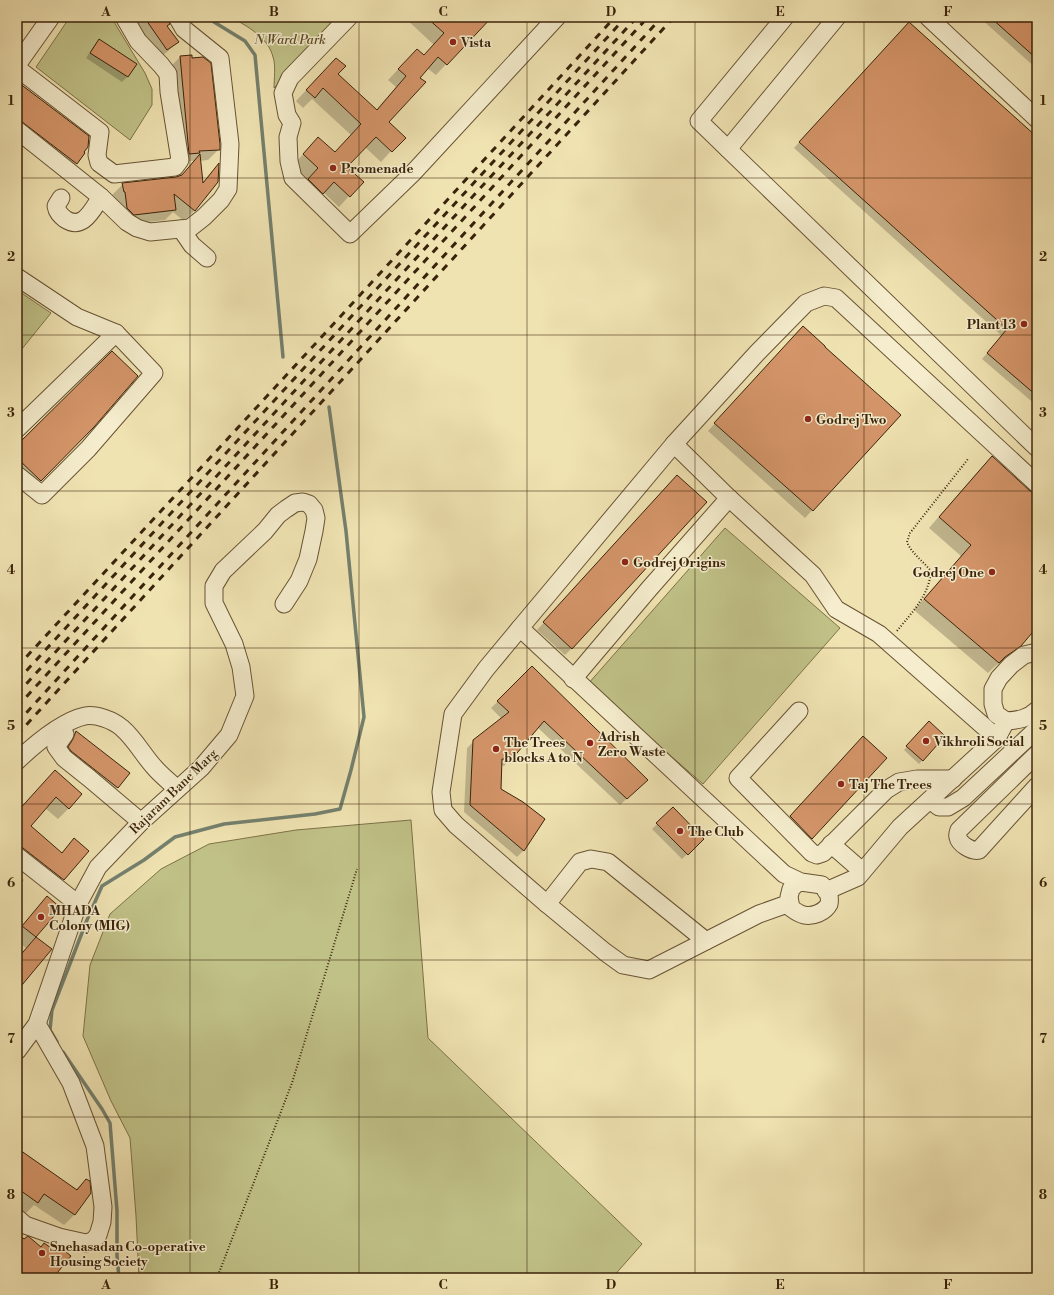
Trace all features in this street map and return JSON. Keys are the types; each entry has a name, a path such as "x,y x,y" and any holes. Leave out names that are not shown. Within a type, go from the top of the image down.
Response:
{"street":[{"path":"17,65 51,17"},
{"path":"17,68 100,132 97,154 99,163 114,174 175,167 180,160 169,92 168,74 138,41 124,17"},
{"path":"17,130 95,192 127,222 137,228 150,232 190,228 204,217 221,200 228,189 230,144 220,58 184,29 178,17"},
{"path":"349,17 290,78 283,93 287,115 292,123 288,137 288,161 293,178 350,234 412,174 556,17"},
{"path":"785,17 700,121 1037,448"},
{"path":"728,149 837,17"},
{"path":"928,17 1037,119"},
{"path":"61,198 56,206 61,216 69,221 78,223 84,220 105,167"},
{"path":"181,229 192,245 207,258"},
{"path":"17,277 77,316 116,333 154,372 88,449 42,495 17,475"},
{"path":"790,903 759,914 649,970 623,965 547,904 456,825 444,810 441,792 453,714 486,669 674,444 756,353 806,303 824,296 836,298 1037,484"},
{"path":"17,429 116,333"},
{"path":"674,444 729,498 813,575 836,609 879,634 997,738"},
{"path":"573,679 729,498"},
{"name":"Rajaram Bane Marg","path":"17,1051 37,1024 78,904 98,867 141,822 200,768 229,735 245,696 241,667 234,644 214,603 214,586 223,571 264,531 278,515 295,503 302,502 309,504 314,510 316,518 314,531 308,559 299,581 284,604"},
{"path":"520,628 784,874 801,882 822,885 829,894 829,904 823,911 814,915 805,916 791,908 791,889 796,884 801,882"},
{"path":"1036,712 1031,716 1019,720 1006,721 996,714 993,704 993,689 999,678 1011,665 1024,655 1037,652"},
{"path":"799,711 738,778 812,854 817,855 823,853 886,790 899,782 917,779 953,779"},
{"path":"17,761 35,744 72,720 86,715 106,718 122,728 143,751 155,768 177,789"},
{"path":"826,891 858,877 900,827 997,738 1006,721"},
{"path":"930,800 939,807 948,807 963,798 1037,729"},
{"path":"65,734 56,747 64,758 141,822"},
{"path":"1037,754 959,830 957,836 958,839 970,850 974,852 979,850 1037,786"},
{"path":"969,764 982,780"},
{"path":"831,844 862,871"},
{"path":"17,856 78,904"},
{"path":"547,904 580,862 591,859 608,862 706,941"},
{"path":"17,1218 25,1225 59,1237 86,1243 93,1241 98,1235 102,1222 103,1207 95,1146 71,1083 37,1024"}],"path":[{"path":"888,643 921,602 931,582 932,572 910,550 907,542 910,533 968,458"},
{"path":"217,1278 292,1083 357,869"}],"green space":[{"path":"70,17 111,17 145,73 152,89 152,105 130,140 36,67"},
{"name":"N Ward Park","path":"231,17 342,17 274,88 274,60 267,44 256,33"},
{"path":"17,290 51,313 17,355"},
{"path":"725,528 840,628 703,784 588,684"},
{"path":"411,820 428,1038 642,1244 612,1278 139,1278 130,1138 111,1101 83,1036 90,965 110,914 161,869 209,844 296,830"}],"building":[{"path":"144,17 167,17 170,24 167,26 179,42 167,50"},
{"path":"426,17 492,17 447,65 438,57 420,78 426,82 389,122 406,138 392,152 376,137 347,167 364,182 350,197 334,182 323,194 308,179 318,168 303,154 318,137 335,152 361,124 323,88 315,98 306,90 336,58 346,66 338,74 377,110 406,76 398,69 417,49 424,55 444,33"},
{"path":"990,17 1037,17 1037,59"},
{"path":"909,22 1037,137 1037,396 987,353 1007,329 799,142"},
{"path":"99,39 137,64 128,77 90,53"},
{"path":"192,55 192,58 203,57 211,63 220,150 199,151 200,153 189,154 180,56"},
{"path":"19,83 89,136 88,147 77,164 17,118 17,86"},
{"path":"200,154 203,183 219,163 218,182 195,211 174,194 176,210 134,215 127,208 122,183 182,175"},
{"name":"Godrej Two","path":"803,326 901,415 813,511 714,423"},
{"path":"112,351 138,376 94,427 41,481 17,458 17,445"},
{"name":"Godrej One","path":"992,456 1030,491 1037,494 1037,627 1021,646 999,663 924,599 971,545 939,517"},
{"name":"Godrej Origins","path":"677,475 707,502 572,649 543,622"},
{"name":"The Trees blocks A to N","path":"532,666 648,780 627,799 544,721 512,759 502,759 501,789 523,802 545,819 524,851 470,805 473,740 509,712 497,701"},
{"name":"Vikhroli Social","path":"929,721 945,736 923,761 906,746"},
{"path":"76,731 130,773 118,788 68,747"},
{"name":"Taj The Trees","path":"863,736 887,758 812,839 790,816"},
{"path":"55,770 82,794 69,809 56,797 31,826 62,853 74,838 89,851 64,880 17,845 17,812"},
{"name":"The Club","path":"673,807 704,839 688,855 656,823"},
{"name":"MHADA Colony (MIG)","path":"47,896 61,908 36,937 22,926"},
{"path":"36,937 52,949 22,985 17,980 17,959"},
{"path":"17,1148 77,1190 86,1179 90,1181 91,1193 75,1215 44,1194 38,1203 17,1188"},
{"name":"Snehasadan Co-operative Housing Society","path":"17,1233 24,1239 28,1236 41,1247 44,1243 54,1250 57,1247 60,1247 71,1256 53,1278 20,1278 17,1276"}],"waterway":[{"path":"211,17 214,22 245,41 255,55 283,357"},
{"path":"57,1042 50,1030 52,1010 102,886 144,860 175,837 224,824 315,814 340,809 364,717 346,531 329,407"},
{"path":"63,1052 110,1123 117,1211 117,1256 119,1278"}],"railway":[{"path":"17,667 615,17"},
{"path":"17,681 626,17"},
{"path":"17,694 637,17"},
{"path":"17,707 648,17"},
{"path":"17,723 662,17"},
{"path":"17,735 674,17"}],"place":[{"name":"Vista","path":"453,42"},
{"name":"Promenade","path":"333,168"},
{"name":"Plant 13","path":"1024,324"},
{"name":"Godrej Two","path":"808,419"},
{"name":"Godrej Origins","path":"625,562"},
{"name":"Godrej One","path":"992,572"},
{"name":"Vikhroli Social","path":"926,741"},
{"name":"Adrish Zero Waste","path":"590,743"},
{"name":"The Trees blocks A to N","path":"496,749"},
{"name":"Taj The Trees","path":"841,784"},
{"name":"The Club","path":"680,831"},
{"name":"MHADA Colony (MIG)","path":"41,917"},
{"name":"Snehasadan Co-operative Housing Society","path":"42,1253"}]}
